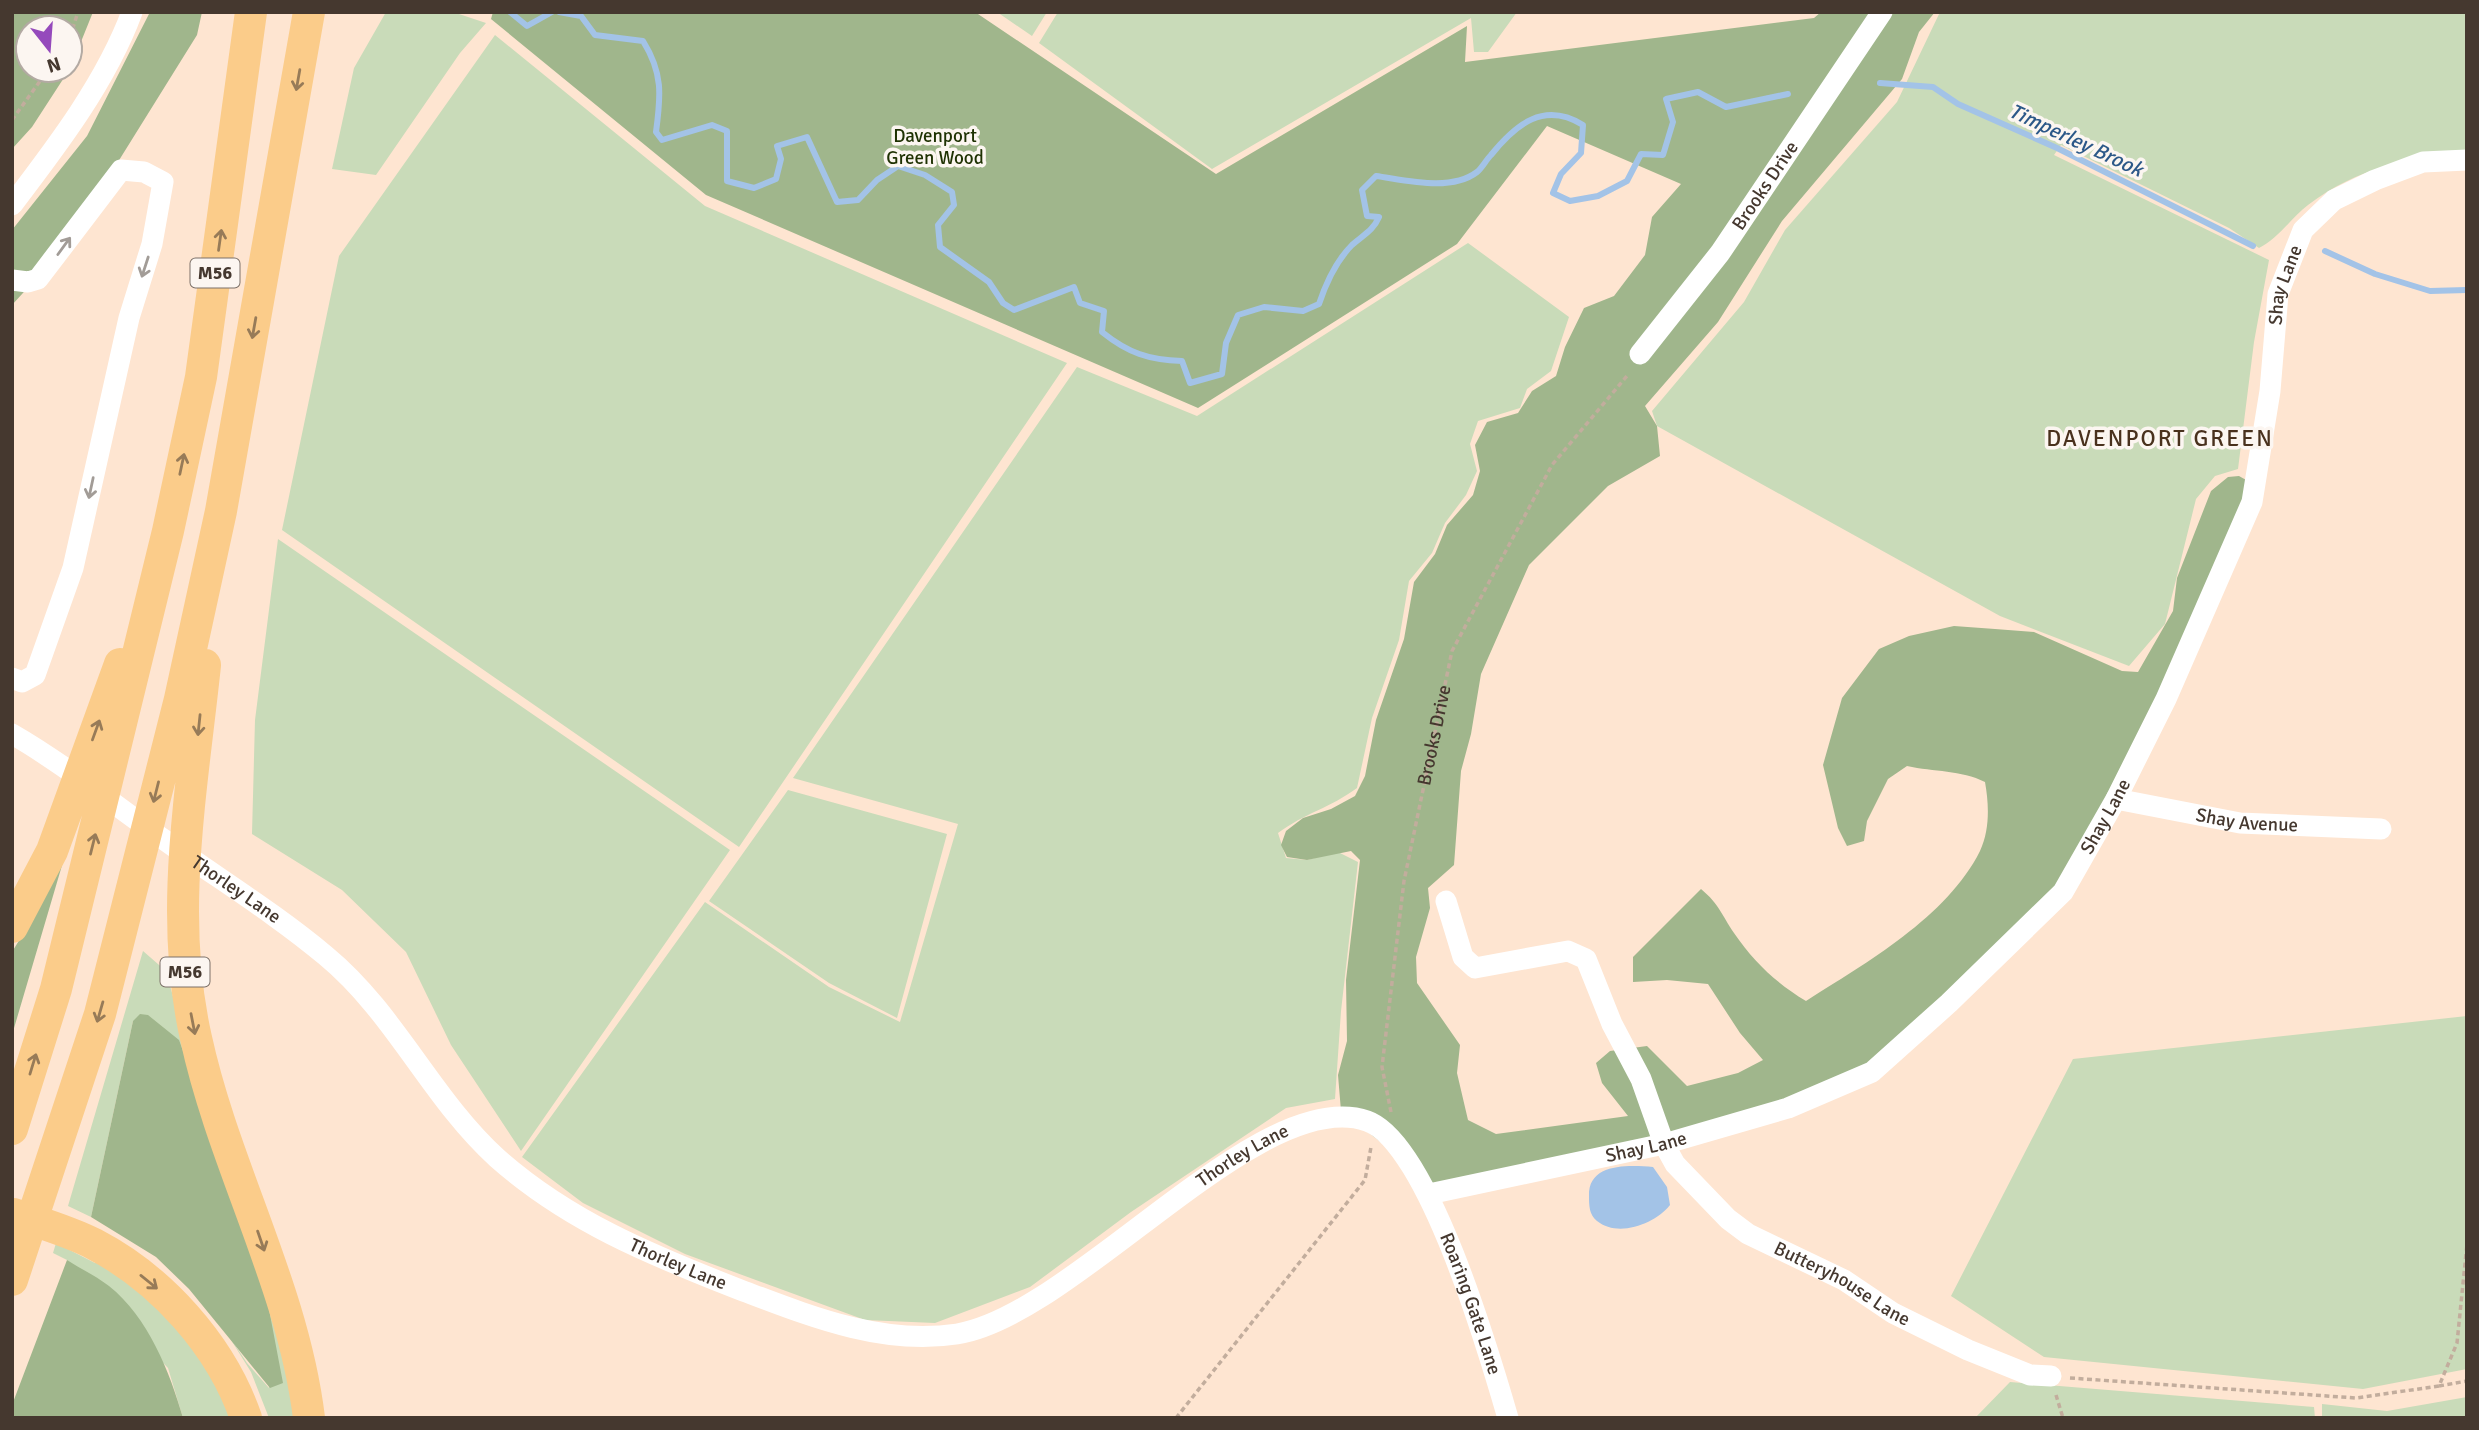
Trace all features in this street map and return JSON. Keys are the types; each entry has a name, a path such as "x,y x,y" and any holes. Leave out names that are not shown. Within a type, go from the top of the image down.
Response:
{"highway":[{"name":"M56","path":"12,1129 56,989 169,531 201,377 251,12"},
{"name":"M56","path":"12,1280 100,1014 180,699 221,510 309,12"},
{"name":"M56","path":"221,510 183,879 186,991 209,1089 296,1346 309,1418"},
{"name":"M56","path":"12,927 52,851 169,531"},
{"path":"12,1213 93,1243 136,1272 184,1315 228,1378 246,1418"}],"street":[{"path":"12,205 62,137 122,40 132,12"},
{"name":"Brooks Drive","path":"1640,354 1720,253 1882,12"},
{"name":"Shay Lane","path":"1429,1194 1664,1144 1788,1108 1872,1072 1950,1003 2063,892 2116,799 2165,699 2252,502 2270,391 2278,294 2303,230 2334,200 2375,180 2423,162 2467,160"},
{"path":"12,280 28,282 38,279 121,170 135,169 163,182 152,244 129,318 67,587 35,675 22,682 12,678"},
{"name":"Thorley Lane","path":"18,738 327,956 370,999 462,1120 496,1157 559,1206 654,1256 815,1317 886,1335 958,1334 986,1326 1054,1289 1254,1147 1320,1119 1348,1118 1374,1124"},
{"name":"Shay Avenue","path":"2116,799 2240,823 2381,830"},
{"name":"Butteryhouse Lane","path":"1446,901 1463,957 1475,968 1568,951 1586,959 1612,1024 1647,1092 1664,1144 1675,1164 1728,1219 1748,1234 1844,1280 1893,1313 1968,1350 2030,1375 2051,1376"},
{"path":"1374,1124 1397,1143 1429,1194"},
{"name":"Roaring Gate Lane","path":"1429,1194 1492,1363 1508,1418"}],"path":[{"path":"12,120 38,84"},
{"name":"Brooks Drive","path":"1397,1143 1382,1067 1404,881 1452,651 1552,466 1627,376"},
{"path":"2467,700 2467,713"},
{"path":"1176,1418 1365,1180 1374,1124"},
{"path":"2439,1386 2457,1343 2467,1244"},
{"path":"2051,1376 2356,1398 2467,1381"}],"green space":[{"path":"12,12 93,12 84,34 84,14 14,14 14,84 60,84 32,127 12,149"},
{"path":"150,12 202,12 197,35 65,247 12,305 12,230 87,136"},
{"path":"386,12 453,12 486,23 460,53 376,175 332,169 354,68"},
{"name":"Davenport Green Wood","path":"493,12 975,12 1216,174 1467,26 1465,62 1814,18 1821,12 1935,12 1919,32 1902,79 1782,221 1718,322 1645,406 1657,426 1660,456 1608,486 1529,565 1481,674 1471,734 1461,771 1454,865 1428,888 1430,908 1416,957 1417,983 1460,1045 1457,1073 1468,1120 1496,1134 1628,1116 1602,1083 1596,1063 1610,1051 1647,1046 1687,1086 1738,1073 1763,1060 1740,1033 1708,984 1667,980 1633,982 1633,957 1701,889 1716,905 1758,963 1806,1001 1903,937 1947,897 1966,875 1980,851 1987,826 1985,782 1976,778 1907,766 1888,779 1867,821 1864,841 1847,846 1838,828 1823,765 1842,698 1879,649 1909,636 1954,626 2034,632 2122,671 2138,672 2173,611 2177,578 2211,491 2228,477 2239,476 2255,485 2252,502 2063,892 1872,1072 1788,1108 1429,1194 1415,1169 1341,1111 1338,1075 1347,1041 1346,980 1360,860 1351,851 1307,860 1287,857 1281,845 1286,831 1303,818 1331,809 1355,796 1365,776 1376,720 1404,639 1414,582 1435,554 1447,525 1473,495 1480,471 1475,445 1487,422 1518,413 1532,391 1556,376 1565,347 1584,308 1614,296 1645,255 1652,217 1681,184 1547,126 1457,244 1198,408 706,195 491,19"},
{"path":"997,12 1047,12 1032,36"},
{"path":"1058,12 1517,12 1488,52 1474,52 1471,18 1212,169 1039,43"},
{"path":"1940,12 2467,12 2467,152 2403,162 2364,173 2308,205 2259,248 2229,228 2061,145 2054,155 2269,260 2254,342 2238,469 2215,476 2196,499 2165,624 2129,666 2000,616 1657,426 1652,411 1744,302 1785,230 1897,102"},
{"path":"495,35 705,206 1067,363 739,847 282,530 339,256"},
{"path":"1468,243 1569,317 1551,371 1527,389 1520,408 1478,421 1470,444 1477,471 1466,495 1445,523 1432,553 1409,581 1399,640 1372,718 1357,788 1278,833 1286,858 1307,860 1338,852 1358,862 1341,1011 1335,1099 1286,1108 1131,1212 1030,1287 935,1323 865,1320 685,1254 583,1203 522,1157 705,902 829,987 900,1022 958,824 793,778 1077,367 1197,416"},
{"path":"278,539 730,850 521,1151 451,1045 406,952 342,890 252,834 255,720"},
{"path":"788,790 947,834 897,1018 829,983 709,901"},
{"path":"68,845 12,1035 12,952 40,906"},
{"path":"143,951 166,971 205,1112 133,1021 91,1217 68,1206"},
{"path":"140,1014 148,1015 179,1040 260,1262 283,1383 270,1388 189,1289 156,1257 91,1217 133,1021"},
{"path":"2467,1016 2467,1369 2363,1389 2044,1357 1951,1296 2073,1059"},
{"path":"56,1243 95,1263 98,1257 194,1340 235,1418 183,1418 168,1368 67,1260 53,1253"},
{"path":"67,1260 109,1286 135,1313 156,1346 183,1418 12,1418 12,1405"},
{"path":"260,1262 299,1418 269,1418 251,1372 223,1327 247,1363 269,1388"},
{"path":"2010,1382 2314,1407 2315,1418 1975,1418"},
{"path":"2467,1397 2467,1418 2322,1418 2322,1404 2387,1411"}],"water":[{"path":"1653,1167 1667,1187 1670,1205 1663,1212 1646,1223 1625,1228 1606,1226 1594,1219 1589,1196 1590,1185 1595,1177 1611,1168"}],"waterway":[{"name":"Timperley Brook","path":"510,12 527,26 552,12"},
{"name":"Timperley Brook","path":"559,12 581,16 595,35 643,41 650,53 659,85 656,132 662,140 712,125 727,131 727,181 754,188 776,179 781,159 777,146 807,137 837,202 858,200 877,180 898,166 925,175 952,192 954,205 938,225 940,247 989,282 1003,303 1014,310 1074,287 1080,303 1104,311 1102,332 1139,354 1182,361 1190,383 1222,374 1226,343 1238,315 1264,307 1303,311 1319,304 1336,265 1352,245 1377,222 1379,217 1367,216 1362,190 1376,176 1428,183 1454,182 1466,178 1479,170 1510,134 1521,126 1532,119 1556,115 1583,125 1581,153 1561,174 1553,193 1570,201 1598,196 1627,181 1641,154 1663,155 1673,122 1666,99 1698,92 1726,107 1788,94"},
{"name":"Timperley Brook","path":"1880,83 1933,87 1958,104 2057,148 2253,246"},
{"name":"Timperley Brook","path":"2325,251 2375,274 2430,291 2467,290"}],"district":[{"name":"DAVENPORT GREEN","path":"2160,438"}]}
